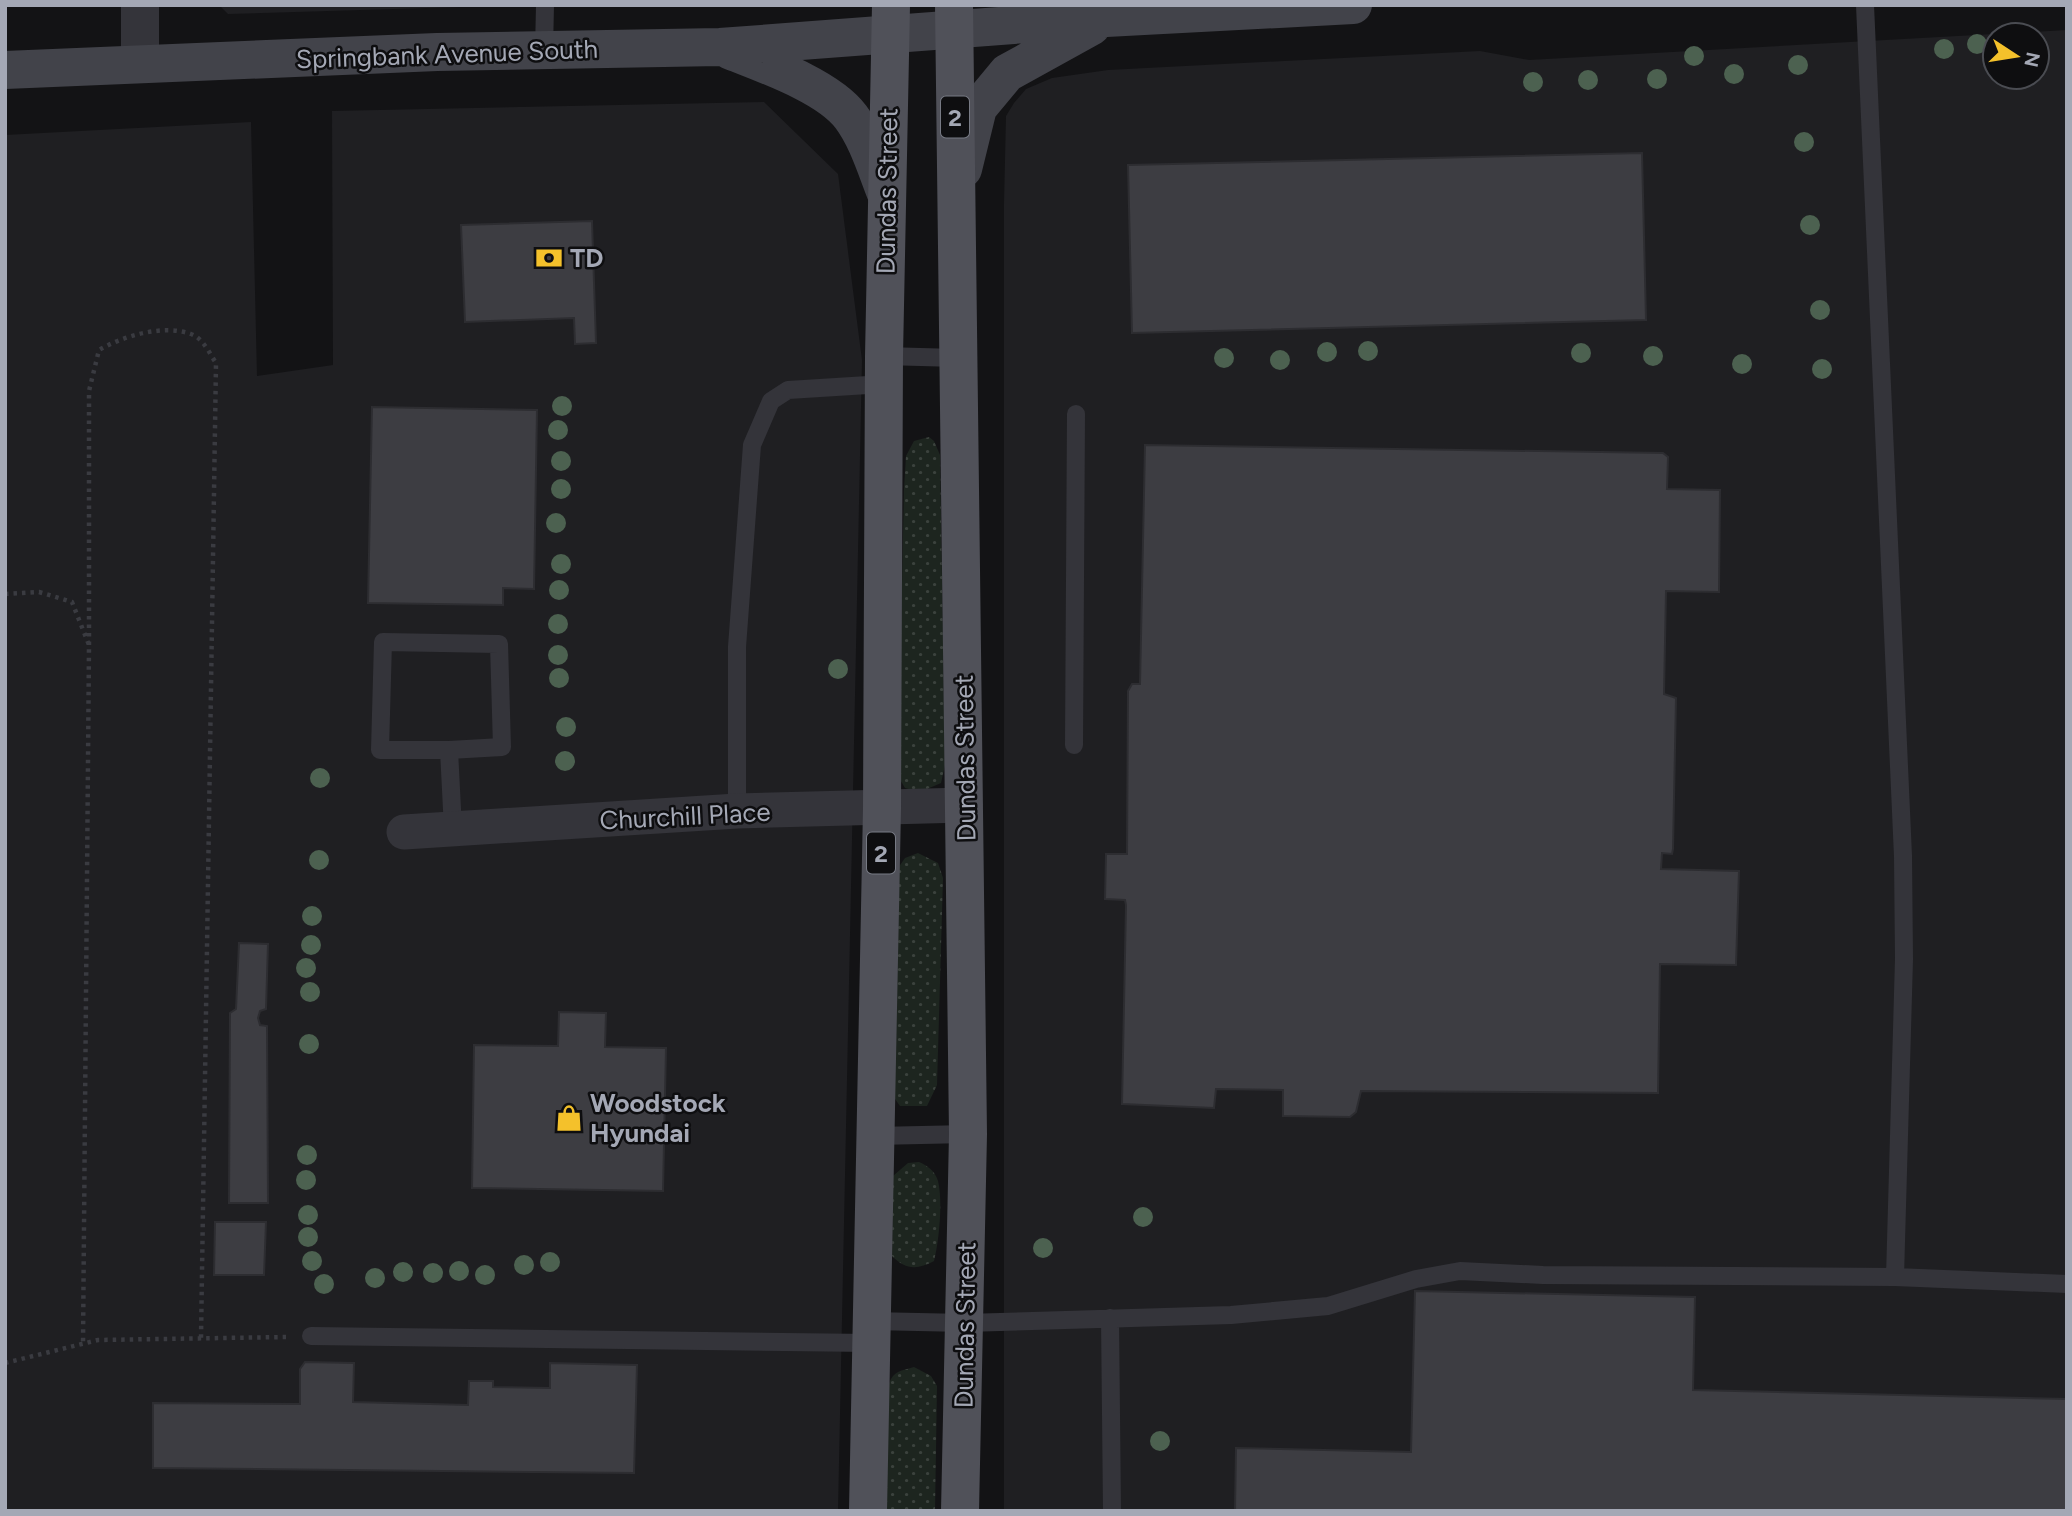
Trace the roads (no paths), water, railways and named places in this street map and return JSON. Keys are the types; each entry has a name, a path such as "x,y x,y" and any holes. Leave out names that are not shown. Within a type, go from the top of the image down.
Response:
{"main road":[{"name":"Springbank Avenue South","path":"5,70 437,52 720,47 890,20 954,17 1106,18 1353,5"},
{"name":"Dundas Street","path":"954,17 968,1134 960,1511"},
{"path":"956,204 978,108 1007,73 1106,18"},
{"name":"Dundas Street","path":"868,1511 882,808 884,370 890,20"},
{"path":"720,47 795,77 850,115 865,141 887,196"}],"street":[{"path":"140,5 140,64"},
{"name":"Churchill Place","path":"404,832 737,811 965,805"}],"lane":[{"path":"544,51 545,5"},
{"path":"1865,5 1903,856 1904,959 1895,1277"},
{"path":"737,811 737,647 752,445 771,401 788,390 957,358"},
{"path":"1074,745 1076,414"},
{"path":"383,642 499,644 502,747 449,750 380,750 383,642"},
{"path":"449,750 453,829"},
{"path":"875,1136 968,1134"},
{"path":"311,1336 871,1332 965,1323 1231,1315 1328,1306 1416,1279 1460,1271 1543,1275 1895,1277 2067,1284"},
{"path":"1110,1318 1112,1511"}],"place":[{"name":"TD","path":"549,258"},
{"name":"Woodstock Hyundai","path":"569,1118"}]}
